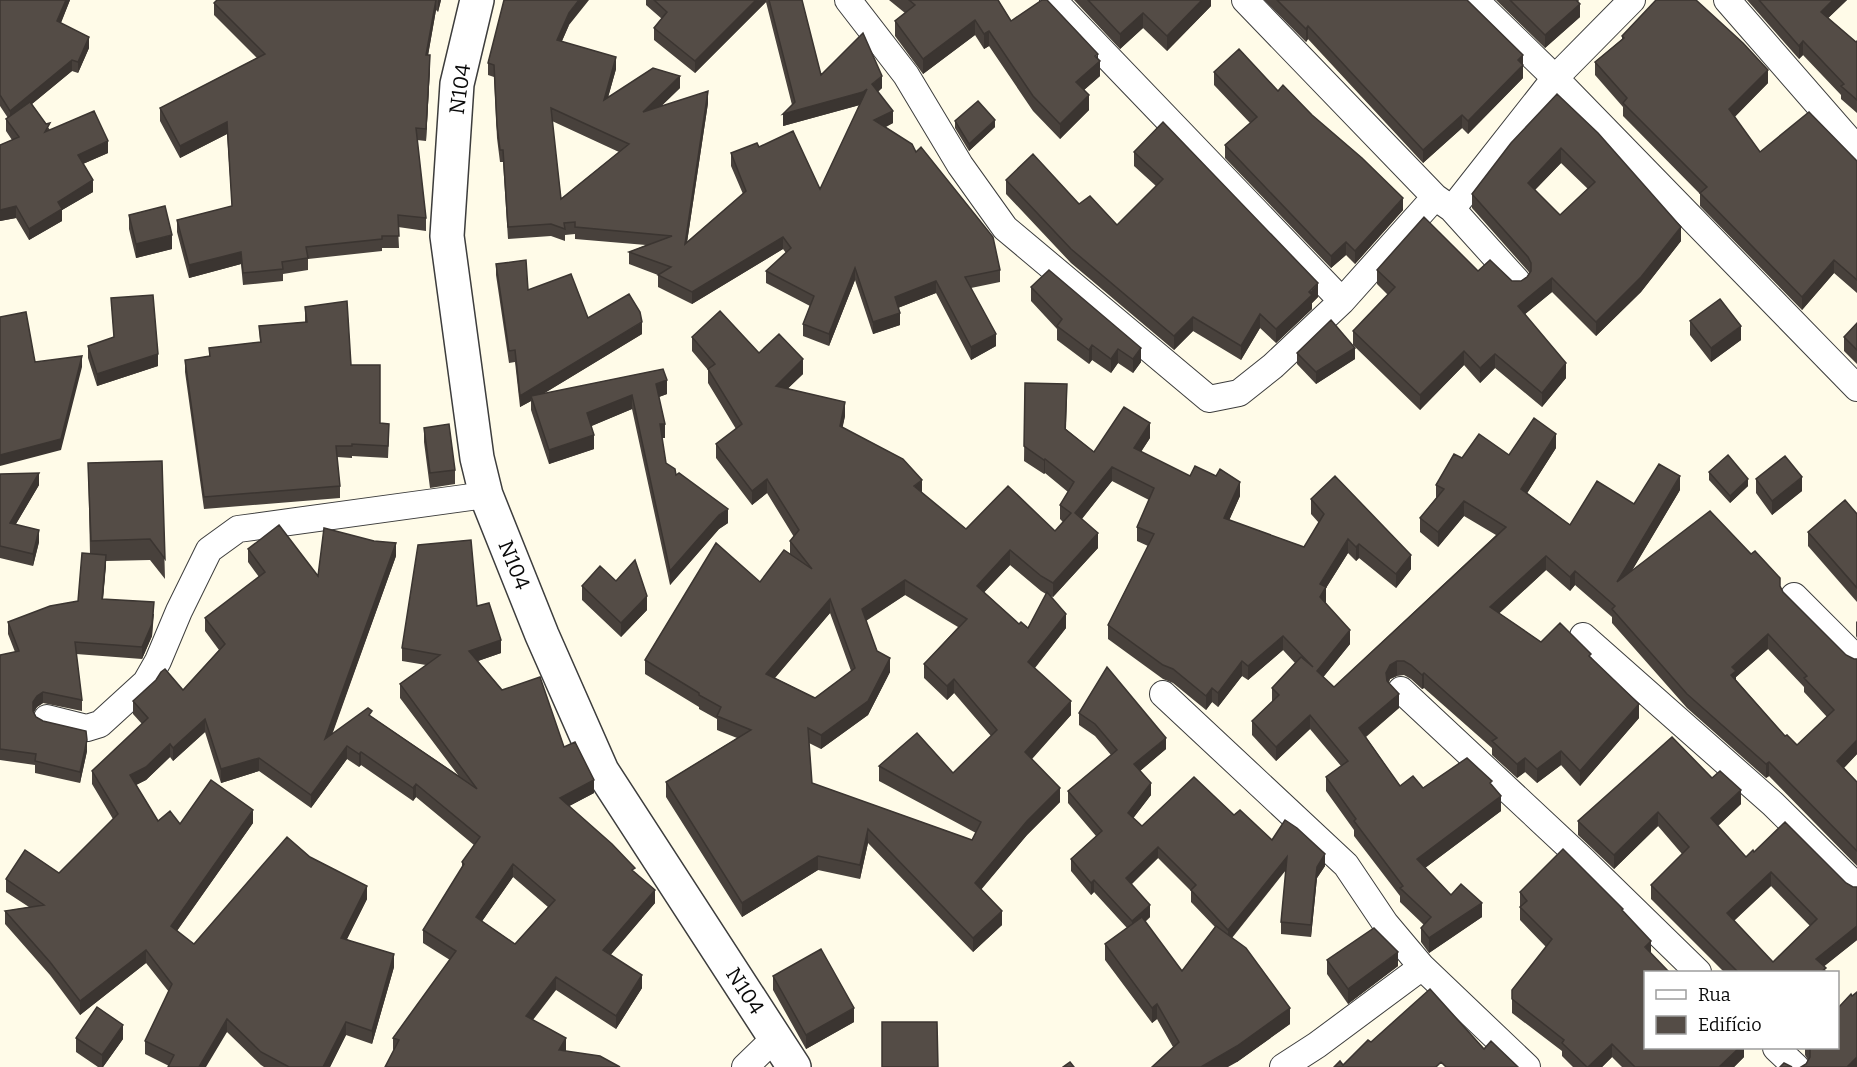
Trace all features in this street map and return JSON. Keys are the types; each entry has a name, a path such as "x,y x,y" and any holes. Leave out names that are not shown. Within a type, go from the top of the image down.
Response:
{"street":[{"name":"N104","path":"477,0 457,84 447,236 477,458 486,495 542,635 602,771 794,1067"},
{"path":"848,0 906,75 960,165 1005,228 1209,399 1239,393 1273,366 1342,301 1443,203 1555,78 1632,0"},
{"path":"1053,0 1342,301"},
{"path":"1245,0 1517,281"},
{"path":"1475,0 1555,78 1857,388"},
{"path":"1727,0 1857,149"},
{"path":"47,718 87,728 100,724 146,682 158,662 179,611 209,550 238,529 486,495"},
{"path":"1794,597 1857,659"},
{"path":"1583,636 1773,804 1857,887"},
{"path":"1401,690 1582,859 1697,971"},
{"path":"1163,694 1346,865 1385,923 1422,967 1527,1067"},
{"path":"1283,1067 1317,1045 1422,967"},
{"path":"745,1067 775,1038"},
{"path":"1778,1049 1796,1067"}],"building":[{"path":"0,0 66,0 57,21 89,37 78,62 72,60 10,111 0,95"},
{"path":"217,0 436,0 426,55 430,55 426,129 416,128 426,218 398,215 399,236 382,236 382,239 306,247 308,258 282,262 283,269 243,273 241,252 189,265 177,220 232,206 227,122 180,146 160,108 265,54 214,3"},
{"path":"504,0 579,0 569,13 557,40 616,57 604,100 653,68 680,76 643,112 708,91 685,244 746,191 731,153 757,143 759,147 793,131 820,189 867,89 783,114 795,102 769,0 802,0 821,75 863,33 882,76 872,84 893,111 874,120 912,144 916,152 921,147 993,237 1000,270 965,277 996,334 971,347 936,281 895,297 900,313 873,322 855,268 829,334 803,324 814,296 766,271 791,248 783,237 692,292 658,275 671,267 629,252 672,236 575,227 575,222 564,223 565,229 551,224 508,227 503,150 500,150 497,125 494,65 488,63","holes":["551,108 629,144 561,199"]},
{"path":"654,0 756,0 695,61 654,28 667,12"},
{"path":"909,0 998,0 1011,21 1042,0 1047,0 1098,54 1095,56 1100,61 1076,82 1089,95 1060,124 1033,96 989,31 984,34 975,20 923,59 895,21 915,5"},
{"path":"1088,0 1202,0 1167,36 1143,13 1120,34"},
{"path":"1277,0 1467,0 1523,55 1518,60 1523,65 1468,121 1462,115 1423,150 1308,26 1306,29"},
{"path":"1510,0 1576,0 1580,4 1545,35"},
{"path":"1656,0 1696,0 1743,43 1768,70 1729,109 1760,152 1809,112 1857,161 1857,280 1834,260 1802,297 1700,193 1707,187 1623,103 1627,98 1595,62 1624,38 1622,36"},
{"path":"1759,0 1833,0 1821,12 1857,41 1857,100 1841,86 1844,84 1803,41 1799,46"},
{"path":"1239,49 1278,91 1283,85 1312,115 1362,158 1403,198 1355,251 1346,242 1331,256 1225,145 1257,117 1214,72"},
{"path":"1557,94 1598,133 1681,227 1641,277 1596,322 1552,278 1518,306 1566,363 1542,393 1495,354 1480,368 1464,351 1420,395 1353,331 1395,287 1377,270 1424,217 1478,271 1490,260 1512,281 1521,281 1527,277 1531,271 1528,257 1472,194 1511,143","holes":["1561,148 1595,182 1560,215 1528,183"]},
{"path":"978,101 995,120 969,144 955,121"},
{"path":"30,102 46,124 50,123 45,132 94,111 108,141 78,155 93,180 58,202 62,209 29,229 16,206 0,210 0,145 19,137 6,119"},
{"path":"1163,122 1318,283 1309,292 1312,295 1276,329 1260,314 1241,346 1193,317 1174,336 1071,249 1006,180 1033,154 1079,204 1090,196 1117,225 1163,179 1134,152"},
{"path":"165,206 172,235 136,244 129,215"},
{"path":"526,260 528,290 571,274 588,318 629,294 640,312 642,322 520,396 515,350 509,351 496,264"},
{"path":"1049,270 1141,348 1133,359 1118,349 1111,359 1092,345 1089,350 1057,326 1062,319 1031,287"},
{"path":"153,295 158,354 97,374 88,346 114,337 111,298"},
{"path":"1720,299 1741,326 1711,348 1690,321"},
{"path":"347,301 351,365 380,365 380,423 389,424 388,446 352,444 352,446 336,446 340,486 204,497 185,360 210,356 209,348 261,342 259,326 307,322 305,307"},
{"path":"720,311 759,353 779,334 803,359 776,386 845,402 840,426 903,459 922,480 914,486 966,529 1008,486 1055,531 1071,513 1060,505 1074,482 1024,446 1025,383 1067,384 1065,429 1094,452 1124,407 1150,423 1134,448 1190,476 1195,466 1216,476 1220,469 1240,482 1224,518 1304,547 1324,514 1311,499 1335,476 1411,555 1396,574 1359,544 1356,547 1348,539 1320,584 1326,587 1320,597 1350,630 1317,671 1334,687 1506,527 1464,501 1438,532 1420,518 1444,489 1436,485 1454,454 1462,458 1479,434 1509,455 1534,418 1556,434 1521,489 1570,525 1597,481 1634,504 1659,464 1680,476 1617,582 1710,511 1751,554 1755,551 1780,578 1783,592 1846,655 1857,659 1857,740 1837,761 1857,782 1857,851 1769,762 1766,764 1687,694 1612,609 1615,606 1575,571 1570,577 1546,556 1490,607 1541,642 1560,623 1591,654 1589,656 1639,704 1580,771 1561,751 1537,769 1525,758 1517,764 1492,741 1497,738 1424,673 1422,675 1404,661 1397,661 1390,665 1386,673 1387,681 1399,694 1359,728 1400,786 1413,776 1423,788 1467,758 1492,781 1490,783 1501,796 1417,859 1451,895 1461,884 1482,903 1429,938 1421,928 1431,917 1400,888 1403,886 1354,821 1356,819 1326,777 1348,761 1310,715 1276,747 1252,721 1279,695 1272,688 1301,657 1313,667 1283,636 1248,666 1242,661 1218,693 1212,688 1206,696 1173,669 1163,665 1108,625 1154,534 1137,527 1154,488 1112,467 1075,513 1098,533 1053,583 1010,550 977,586 1019,624 1021,622 1028,628 1047,592 1066,614 1028,662 1071,701 1025,752 1060,788 1027,821 975,883 1002,911 973,938 868,829 860,865 818,856 742,903 666,782 751,730 717,716 721,707 645,660 716,543 760,582 784,550 812,569 790,541 799,530 767,479 752,491 716,444 742,424 708,369 715,364 692,337","holes":["905,580 967,619 924,664 947,686 954,679 997,730 953,773 917,733 879,766 981,822 972,840 812,783 808,728 821,735 868,701 890,658 877,651 862,609","830,599 855,668 815,698 766,674","1768,634 1807,676 1804,678 1834,710 1797,745 1787,735 1785,736 1731,675 1736,671 1732,667"]},
{"path":"26,312 35,362 82,356 61,439 0,455 0,317"},
{"path":"1331,320 1355,348 1316,372 1297,353"},
{"path":"1857,323 1857,350 1844,337"},
{"path":"663,369 667,380 656,384 665,424 660,424 666,463 675,469 676,475 679,473 728,509 719,515 670,571 632,395 587,413 594,435 549,450 531,396"},
{"path":"449,424 455,470 430,473 424,428"},
{"path":"1728,455 1748,479 1730,496 1709,472"},
{"path":"1785,456 1802,477 1772,501 1756,479"},
{"path":"162,461 165,559 150,539 91,541 88,463"},
{"path":"39,473 10,523 39,530 33,554 0,546 0,474"},
{"path":"1845,500 1857,514 1857,588 1808,532"},
{"path":"279,525 318,576 324,528 374,541 396,543 325,739 368,708 372,711 369,715 477,789 400,684 440,655 402,648 418,545 471,540 477,606 489,603 501,640 469,651 502,690 540,677 564,747 575,742 594,780 560,798 612,844 635,868 632,870 655,890 603,950 642,975 616,1016 556,977 526,1016 566,1038 559,1050 600,1056 620,1067 385,1067 399,1040 393,1038 456,951 423,930 464,864 462,862 480,837 416,784 413,788 361,752 359,754 347,746 311,795 259,758 221,769 205,719 173,748 170,744 146,767 130,775 158,821 170,811 180,824 211,780 253,810 171,926 194,944 287,837 310,857 367,886 341,938 394,954 372,1031 346,1022 323,1067 289,1067 261,1052 227,1019 199,1067 168,1067 174,1055 145,1041 172,984 146,950 80,1001 50,962 5,911 44,905 6,879 25,850 59,873 118,814 92,771 148,718 133,701 156,680 161,672 165,669 183,690 225,644 205,618 265,572 248,549","holes":["513,864 555,900 515,944 476,917"]},
{"path":"82,553 106,555 102,599 154,602 152,624 142,647 75,642 82,700 43,692 33,702 36,717 43,721 86,731 87,740 80,772 35,761 36,754 0,749 0,655 19,651 8,622 50,606 78,601"},
{"path":"635,560 647,596 621,623 582,586 600,566 616,581"},
{"path":"1107,667 1166,738 1134,764 1151,783 1128,813 1142,826 1194,777 1234,815 1240,810 1272,840 1285,820 1325,854 1317,867 1311,925 1281,922 1287,857 1228,930 1191,890 1196,885 1158,847 1126,878 1150,905 1132,921 1094,880 1091,883 1071,859 1102,831 1068,791 1117,750 1095,724 1079,713"},
{"path":"1672,737 1712,778 1720,771 1741,790 1711,818 1746,857 1785,822 1846,883 1857,887 1857,926 1816,959 1826,968 1822,971 1737,971 1651,885 1689,847 1658,812 1614,855 1578,821","holes":["1771,872 1817,919 1773,962 1727,913"]},
{"path":"1563,849 1623,909 1651,941 1645,947 1668,971 1644,971 1644,1049 1738,1049 1719,1067 1635,1067 1612,1044 1587,1067 1562,1043 1564,1040 1512,999 1512,990 1552,939 1520,907 1527,901 1520,892"},
{"path":"1142,917 1182,971 1216,926 1246,948 1290,1008 1237,1046 1201,1067 1152,1067 1179,1042 1157,1004 1152,1008 1105,944"},
{"path":"1374,928 1398,952 1348,989 1327,960"},
{"path":"821,949 854,1008 806,1035 773,976"},
{"path":"1430,989 1484,1049 1491,1041 1518,1067 1446,1067 1441,1062 1436,1067 1334,1067 1340,1061 1343,1065 1368,1040 1371,1042"},
{"path":"1857,992 1857,1057 1847,1067 1801,1067 1810,1057 1810,1049 1839,1049 1839,1007 1851,994 1852,996"},
{"path":"97,1007 123,1025 102,1055 76,1038"},
{"path":"882,1022 937,1022 938,1067 882,1067"},
{"path":"1070,1062 1074,1067 1063,1067"},
{"path":"1784,1063 1792,1067 1780,1067"}]}
